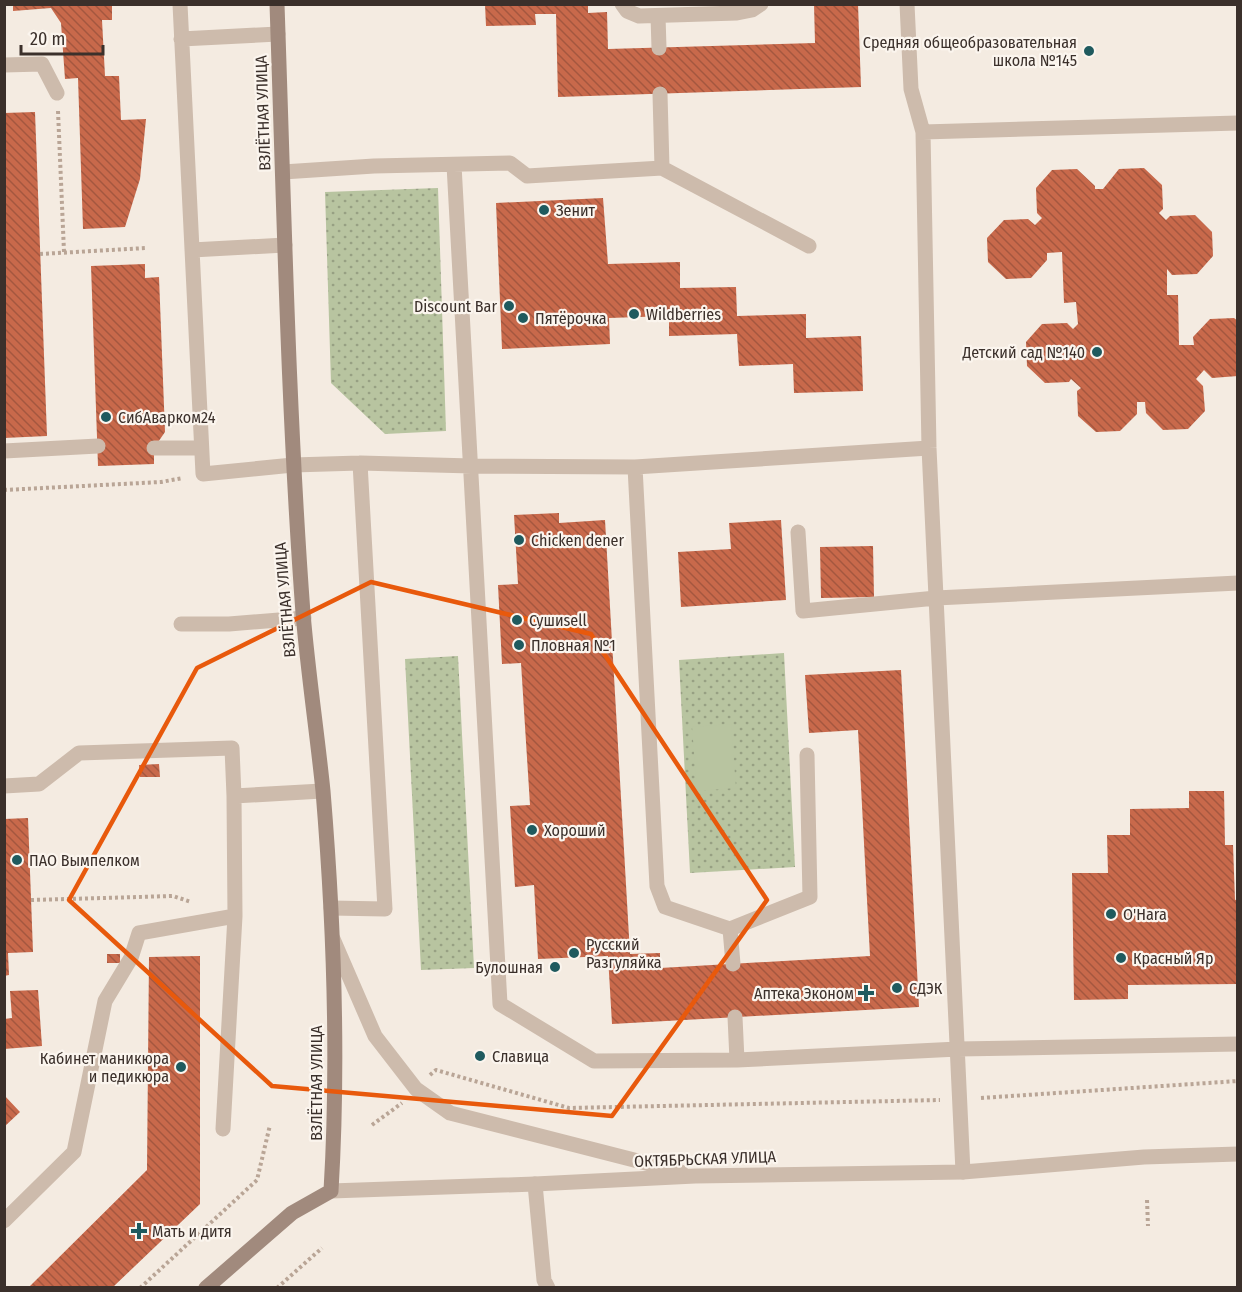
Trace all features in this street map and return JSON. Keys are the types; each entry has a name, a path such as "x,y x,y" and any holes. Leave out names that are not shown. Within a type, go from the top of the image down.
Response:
{"main road":[{"name":"ВЗЛЁТНАЯ УЛИЦА","path":"277,4 293,465 303,618 322,791 331,908 335,1126 331,1191"},
{"name":"ОКТЯБРЬСКАЯ УЛИЦА","path":"206,1287 292,1213 331,1191"}],"street":[{"path":"180,4 202,474 293,465 360,463 635,467 929,448"},
{"path":"622,4 627,11 639,16 737,13 752,10 761,4"},
{"path":"907,4 911,89 923,132 929,448 963,1172"},
{"path":"658,16 659,48"},
{"path":"181,39 278,34"},
{"path":"4,65 42,64 57,93"},
{"path":"660,94 662,168"},
{"path":"923,132 1238,123"},
{"path":"283,172 374,166 510,163 527,176 662,168 809,246"},
{"path":"454,165 500,1004 594,1061 737,1060 958,1049 1238,1044"},
{"path":"192,250 285,245"},
{"path":"4,451 98,446"},
{"path":"154,448 201,448"},
{"path":"331,908 385,909 360,463"},
{"path":"635,467 657,886 665,907 730,929 810,897 807,755"},
{"path":"798,532 803,611 936,598 1238,584"},
{"path":"181,624 229,624 303,618"},
{"path":"4,786 39,784 79,753 232,748 236,916 223,1129"},
{"path":"234,796 322,791"},
{"path":"4,1221 74,1152 105,1001 131,958 139,933 236,916"},
{"path":"730,929 733,964"},
{"path":"332,938 375,1036 416,1089 450,1113 695,1176"},
{"path":"735,1017 737,1060"},
{"name":"ОКТЯБРЬСКАЯ УЛИЦА","path":"331,1191 695,1176 963,1172 1144,1157 1238,1154"},
{"path":"535,1184 541,1285"}],"path":[{"path":"57,93 64,252"},
{"path":"40,254 146,248"},
{"path":"4,490 161,482 202,474"},
{"path":"31,900 173,896 194,903"},
{"path":"436,1070 569,1108 960,1099 1238,1081"},
{"path":"372,1125 407,1099"},
{"path":"140,1287 257,1180 270,1125"},
{"path":"1147,1200 1148,1226"},
{"path":"277,1287 322,1248"}],"highlighted area":[{"path":"371,582 591,634 767,900 612,1116 272,1086 69,900 197,668"}],"green space":[{"path":"438,188 446,431 385,434 331,383 325,192"},
{"path":"784,653 795,867 690,873 679,660"},
{"path":"458,656 474,968 421,970 405,659"},
{"path":"731,724 736,788 697,791 692,727"}],"building":[{"path":"13,4 112,4 112,20 102,20 105,76 119,76 121,120 146,119 140,179 125,227 83,229 78,78 65,79 61,23 51,8 13,11"},
{"path":"485,4 588,4 588,13 607,12 608,49 815,43 814,4 858,4 861,87 558,97 556,14 535,14 536,25 486,26"},
{"path":"35,112 47,436 4,438 4,113"},
{"path":"1144,168 1162,185 1163,209 1159,213 1166,220 1170,216 1195,215 1212,232 1213,256 1197,274 1172,275 1167,269 1167,295 1178,295 1179,345 1194,345 1193,337 1210,319 1234,318 1238,321 1238,376 1212,378 1204,370 1196,379 1203,386 1205,411 1188,429 1163,430 1146,413 1145,402 1137,402 1137,414 1120,431 1096,432 1078,416 1077,391 1081,388 1071,379 1069,382 1045,383 1027,366 1026,342 1042,324 1067,323 1073,329 1078,324 1076,302 1064,303 1062,252 1047,253 1047,260 1031,278 1006,279 988,262 987,238 1004,220 1028,219 1035,225 1042,218 1037,213 1036,188 1052,170 1077,169 1095,186 1095,189 1103,189 1119,169"},
{"path":"603,198 608,264 680,262 680,288 736,287 737,316 806,314 806,338 861,336 863,391 794,393 793,364 739,366 737,334 669,336 669,316 609,318 610,344 502,349 496,203"},
{"path":"145,264 145,278 159,277 165,432 154,448 154,464 98,466 91,266"},
{"path":"559,513 559,523 605,520 630,954 660,953 660,968 870,956 858,730 809,733 805,675 901,670 919,1007 612,1024 608,956 538,959 534,885 515,887 510,806 530,805 521,663 502,664 498,585 518,584 514,515"},
{"path":"781,520 786,600 681,607 678,552 731,549 729,523"},
{"path":"873,546 874,597 821,598 820,547"},
{"path":"159,764 160,777 140,777 139,765"},
{"path":"1189,791 1224,791 1225,845 1233,845 1235,900 1238,899 1238,984 1128,985 1128,999 1074,1000 1072,873 1108,873 1107,835 1130,835 1130,809 1189,808"},
{"name":"ПАО Вымпелком","path":"28,818 33,952 8,953 9,975 4,976 4,819"},
{"path":"107,954 120,954 120,963 107,963"},
{"path":"200,956 200,1204 113,1287 29,1287 147,1170 149,957"},
{"path":"38,990 42,1046 4,1049 4,1019 12,1018 10,991"},
{"path":"4,1095 20,1112 4,1127"}],"place":[{"name":"Средняя общеобразовательная школа №145","path":"1089,51"},
{"name":"Зенит","path":"544,210"},
{"name":"Discount Bar","path":"509,306"},
{"name":"Wildberries","path":"634,314"},
{"name":"Пятёрочка","path":"523,318"},
{"name":"Детский сад №140","path":"1097,352"},
{"name":"СибАварком24","path":"106,417"},
{"name":"Chicken dener","path":"519,540"},
{"name":"Сушиsell","path":"517,620"},
{"name":"Пловная №1","path":"519,645"},
{"name":"Хороший","path":"532,830"},
{"name":"ПАО Вымпелком","path":"17,860"},
{"name":"O'Hara","path":"1111,914"},
{"name":"Русский Разгуляйка","path":"574,953"},
{"name":"Красный Яр","path":"1121,958"},
{"name":"Булошная","path":"555,967"},
{"name":"СДЭК","path":"897,988"},
{"name":"Аптека Эконом","path":"866,993"},
{"name":"Славица","path":"480,1056"},
{"name":"Кабинет маникюра и педикюра","path":"181,1067"},
{"name":"Мать и дитя","path":"139,1231"}]}
